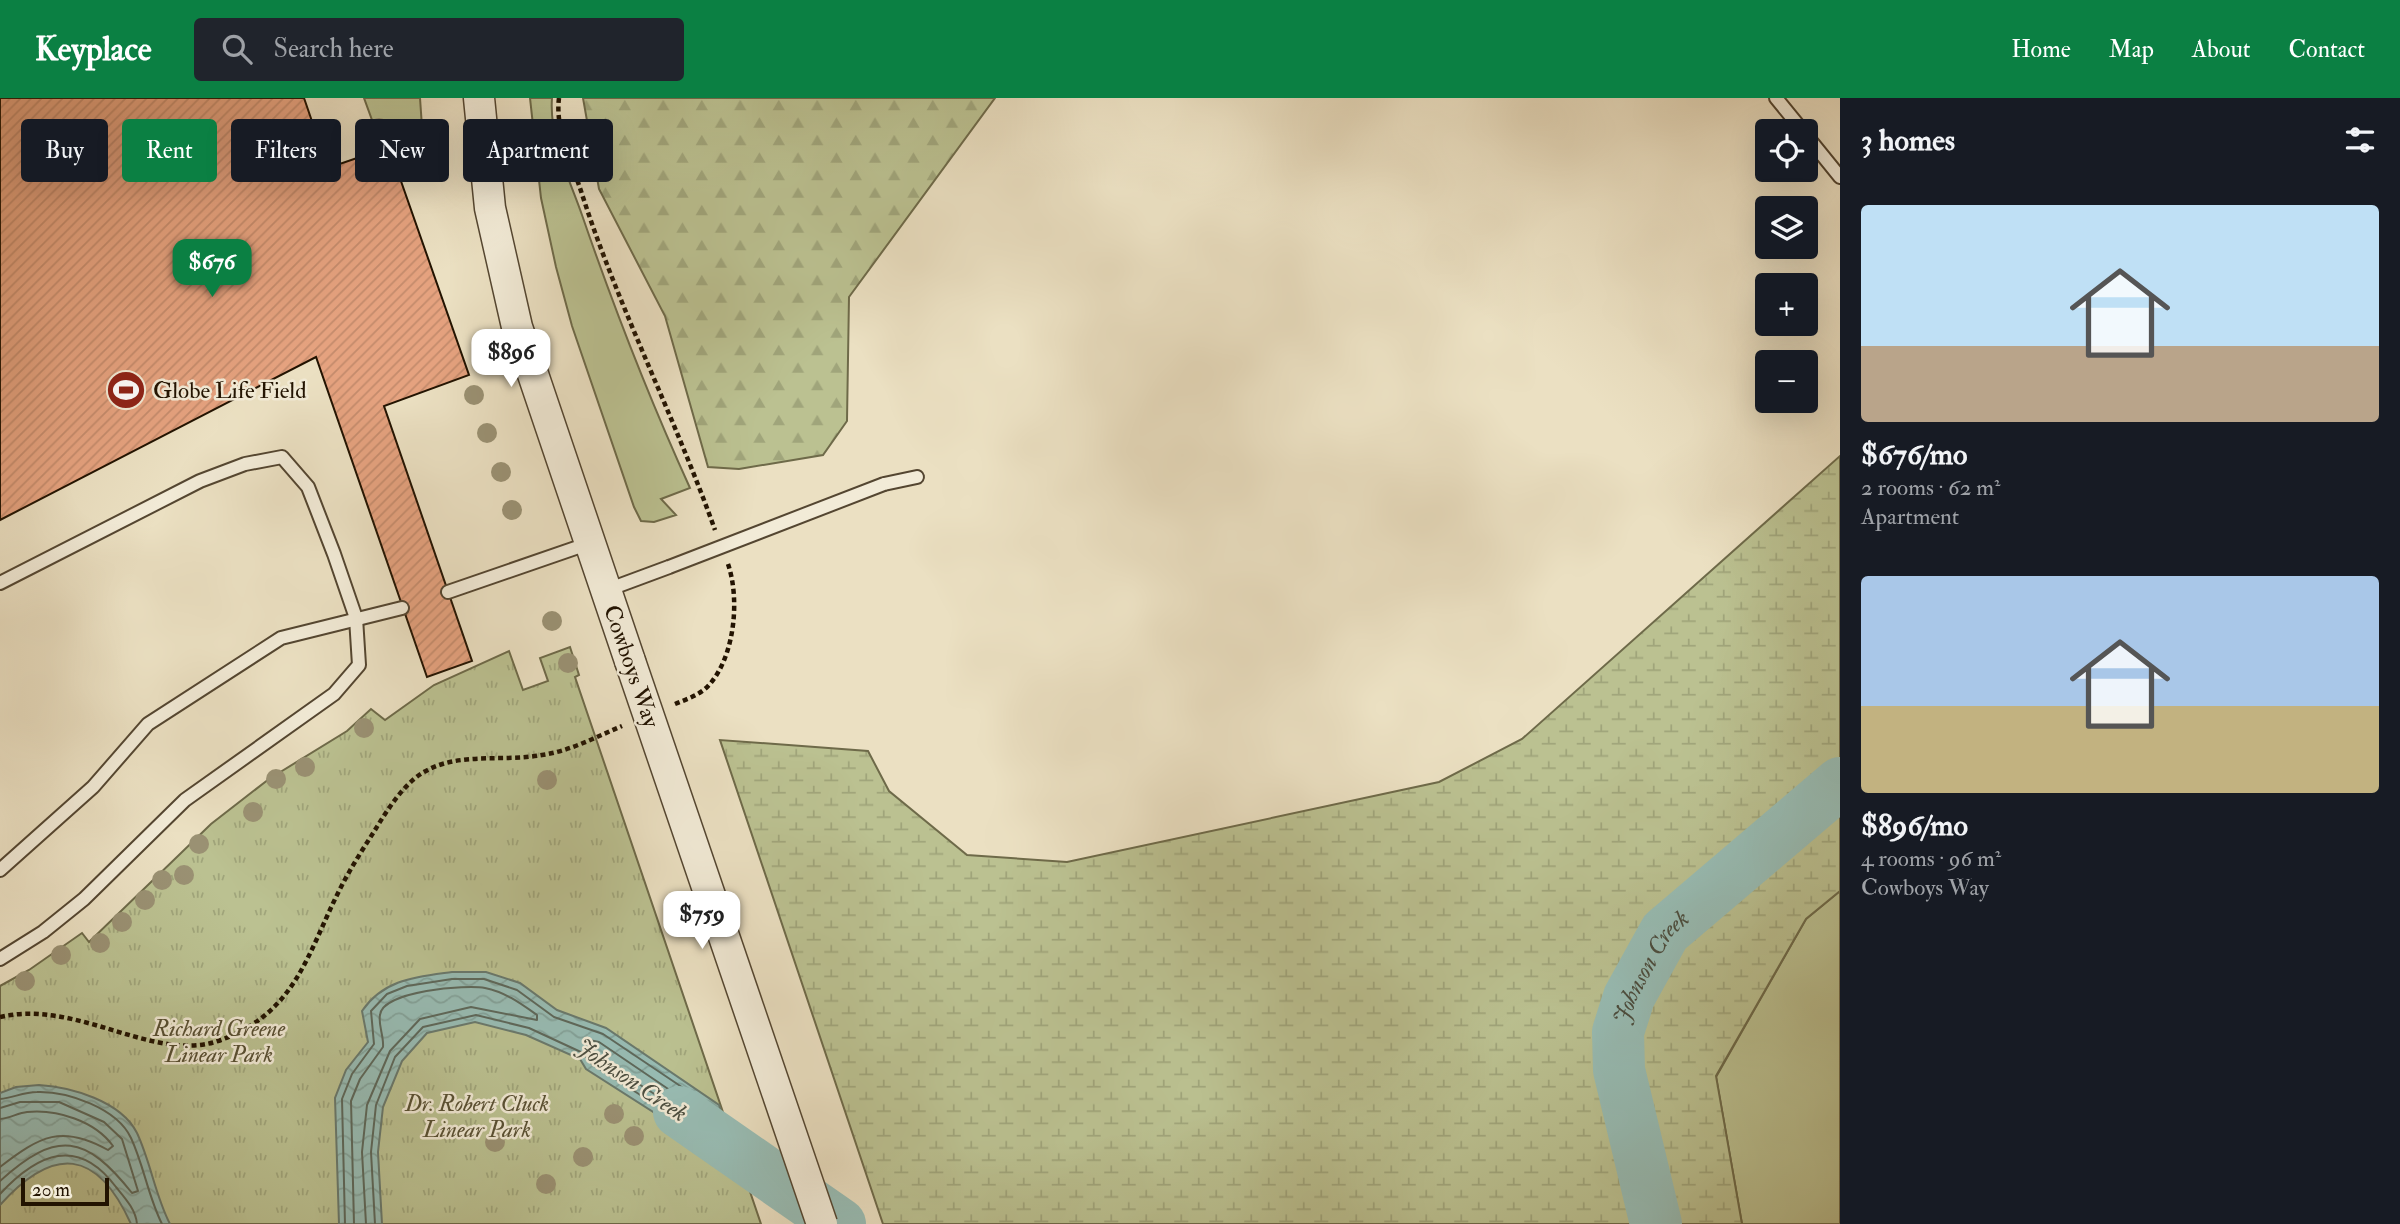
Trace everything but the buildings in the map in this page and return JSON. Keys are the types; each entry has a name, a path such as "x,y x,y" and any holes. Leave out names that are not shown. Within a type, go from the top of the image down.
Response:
{"street":[{"name":"Cowboys Way","path":"479,98 490,208 517,327 822,1224"}],"lane":[{"path":"1776,98 1793,119"},
{"path":"1818,150 1840,177"},
{"path":"0,583 201,481 244,464 282,457 308,487 356,618 359,665 348,681 185,800 84,899 43,932 0,959"},
{"path":"606,590 884,484 917,477"},
{"path":"449,592 590,543"},
{"path":"0,870 93,787 148,724 281,638 402,608"}],"path":[{"path":"559,98 559,125 594,229 720,542"},
{"path":"671,706 708,687 724,656 735,595 724,554"},
{"path":"0,1017 39,1013 74,1018 169,1045 198,1046 231,1036 269,1013 295,983 315,947 340,888 384,816 414,779 427,770 450,762 543,755 635,721"}],"green space":[{"path":"364,98 420,98 421,119 372,119"},
{"path":"530,98 552,98 553,119 532,119"},
{"path":"583,98 995,98 849,297 847,421 823,455 739,469 708,467 665,316 599,189 598,182 613,182 613,119 587,119"},
{"path":"539,182 570,182 633,353 690,488 661,499 676,515 654,522 641,521 634,507 572,326"},
{"path":"1840,456 1840,891 1806,919 1716,1076 1742,1224 883,1224 720,740 868,751 889,791 967,855 1067,862 1439,782 1522,739"},
{"name":"Richard Greene Linear Park","path":"570,647 579,675 575,677 761,1224 0,1224 0,986 29,970 82,933 89,942 211,824 269,779 347,731 371,709 385,720 434,685 509,651 523,690 548,681 540,658"},
{"path":"1840,891 1840,1224 1742,1224 1716,1077 1806,919"}],"water":[{"path":"452,972 486,972 520,983 557,1010 606,1028 719,1105 741,1168 586,1069 580,1059 526,1035 475,1022 427,1033 402,1061 383,1107 378,1152 382,1224 339,1224 335,1098 346,1070 368,1042 362,1011 380,992 402,981"},
{"path":"39,1085 66,1089 94,1098 119,1112 130,1122 142,1144 160,1202 170,1224 131,1224 118,1199 104,1181 89,1169 73,1164 56,1165 38,1172 0,1205 0,1093 16,1087"}],"waterway":[{"name":"Johnson Creek","path":"1656,1224 1619,1070 1618,1032 1629,997 1665,932 1840,783"},
{"name":"Johnson Creek","path":"679,1112 840,1224"}],"place":[{"name":"Globe Life Field","path":"126,390"}],"park label":[{"name":"Dr. Robert Cluck Linear Park","path":"477,1116"}]}
